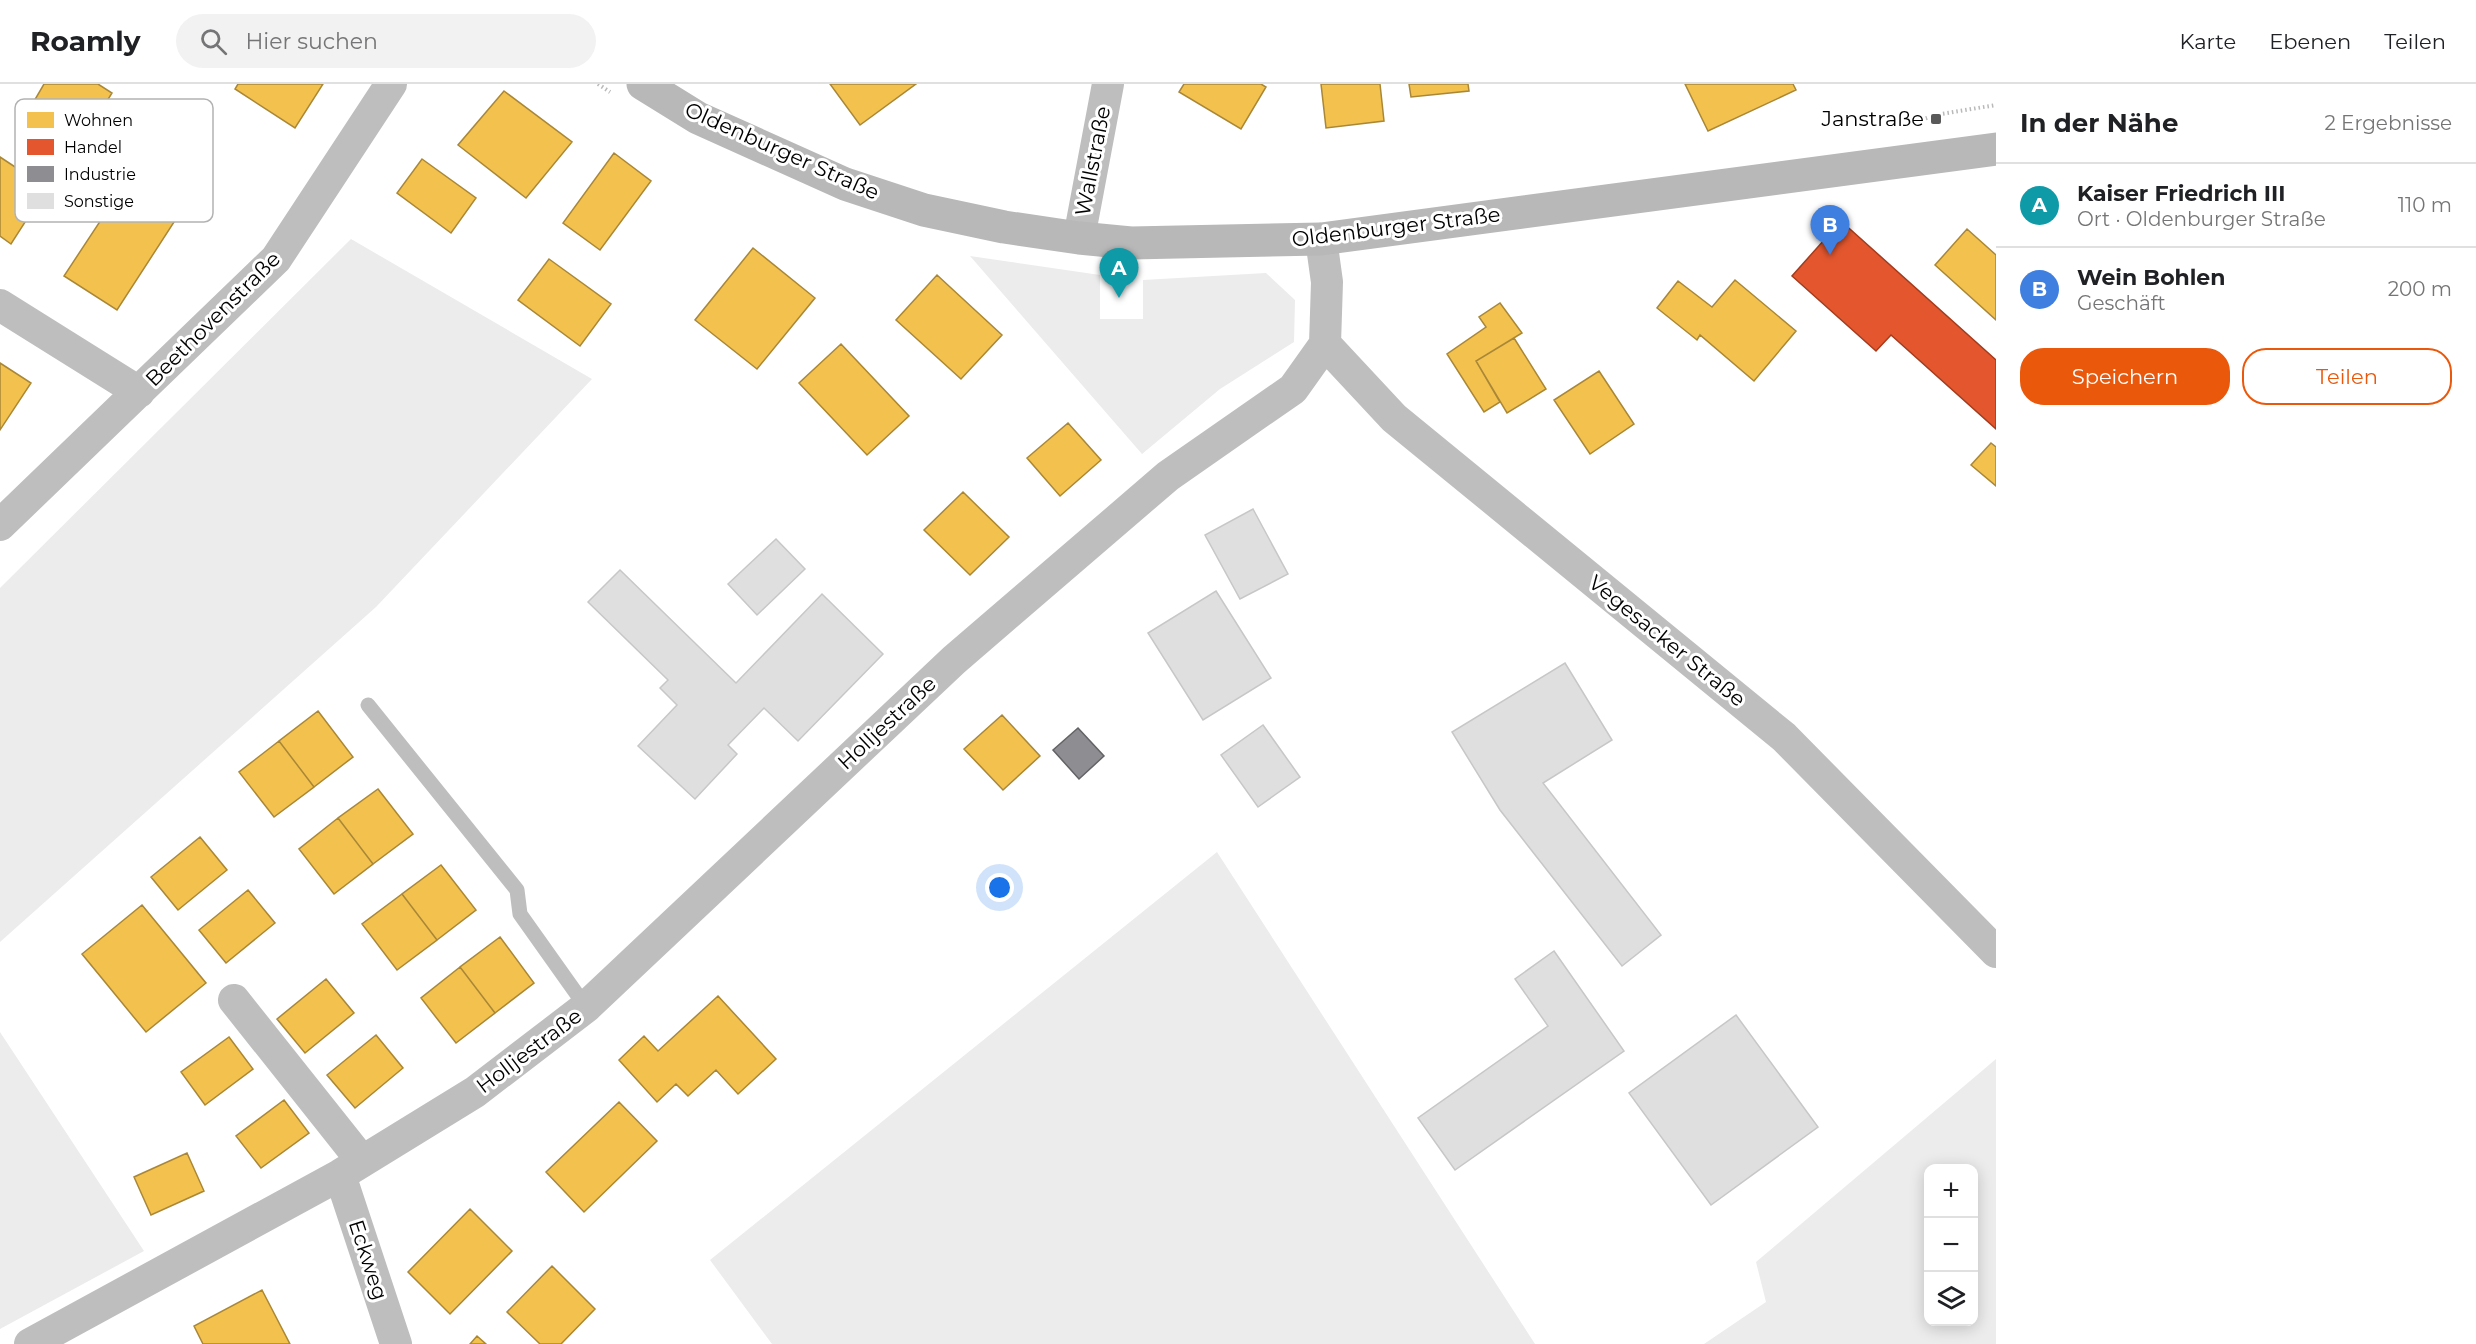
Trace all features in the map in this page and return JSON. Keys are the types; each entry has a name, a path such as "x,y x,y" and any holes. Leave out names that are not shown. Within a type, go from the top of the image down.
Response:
{"main road":[{"name":"Oldenburger Straße","path":"643,84 698,118 845,184 924,210 1004,227 1131,243 1321,239 1996,148"}],"street":[{"name":"Beethovenstraße","path":"0,525 276,259 391,84"},
{"name":"Wallstraße","path":"1079,238 1108,84"},
{"path":"1321,239 1326,282 1325,344"},
{"path":"0,305 139,392"},
{"name":"Vegesacker Straße","path":"1325,344 1394,418 1784,737 1996,952"},
{"name":"Holljestraße","path":"30,1344 351,1168 475,1092 586,1008 954,660 1168,476 1293,389 1325,344"},
{"path":"234,1000 351,1168"},
{"name":"Eckweg","path":"351,1168 396,1344"}],"lane":[{"path":"368,705 517,890 520,914 586,1008"}],"shaded area":[{"path":"351,239 592,379 376,607 0,942 0,588"},
{"path":"970,256 1100,275 1100,319 1143,319 1143,280 1266,273 1295,300 1294,342 1220,389 1142,454"},
{"path":"1217,852 1535,1344 772,1344 710,1260"},
{"path":"0,1032 144,1251 0,1329"},
{"path":"1996,1059 1996,1344 1704,1344 1766,1302 1756,1262"}],"building: Wohnen":[{"path":"44,84 98,84 112,93 108,99 35,99"},
{"path":"238,84 323,84 295,128 235,89"},
{"path":"830,84 916,84 860,125"},
{"path":"1184,84 1261,84 1266,87 1241,129 1179,92"},
{"path":"1321,84 1380,84 1384,121 1326,128"},
{"path":"1409,84 1468,84 1469,91 1411,97"},
{"path":"1685,84 1793,84 1796,90 1708,131"},
{"path":"504,91 572,142 526,198 458,145"},
{"path":"614,153 651,181 600,250 563,223"},
{"path":"0,157 15,167 15,222 25,222 11,244 0,236"},
{"path":"422,159 476,198 451,233 397,193"},
{"path":"100,222 174,222 117,310 64,276"},
{"path":"1967,229 1996,255 1996,320 1935,265"},
{"path":"753,248 815,298 757,369 695,320"},
{"path":"549,259 611,304 580,346 518,300"},
{"path":"937,275 1002,335 961,379 896,320"},
{"path":"1735,280 1796,331 1754,381 1700,335 1697,340 1657,308 1678,281 1712,307"},
{"path":"1500,303 1522,333 1476,361 1500,402 1484,412 1447,354 1486,327 1479,317"},
{"path":"1514,338 1546,389 1507,413 1476,361"},
{"path":"841,344 909,416 867,455 799,383"},
{"path":"0,363 31,383 0,430"},
{"path":"1599,371 1634,424 1590,454 1554,400"},
{"path":"1068,423 1101,460 1060,496 1027,458"},
{"path":"1991,443 1996,447 1996,486 1971,465"},
{"path":"963,492 1009,537 970,575 924,530"},
{"path":"318,711 353,757 314,787 279,741"},
{"path":"1002,715 1040,756 1003,790 964,749"},
{"path":"279,741 314,787 274,817 239,772"},
{"path":"378,789 413,834 373,864 338,818"},
{"path":"338,818 373,864 334,894 299,849"},
{"path":"200,837 227,870 178,910 151,877"},
{"path":"441,865 476,910 437,940 402,894"},
{"path":"248,890 275,923 226,963 199,930"},
{"path":"402,894 437,940 397,970 362,924"},
{"path":"142,905 206,983 146,1032 82,954"},
{"path":"500,937 534,983 495,1013 460,967"},
{"path":"460,967 495,1013 456,1043 421,998"},
{"path":"326,979 354,1013 305,1053 277,1019"},
{"path":"718,996 776,1059 738,1094 716,1070 688,1096 676,1084 657,1102 619,1060 644,1036 658,1051"},
{"path":"376,1035 403,1068 355,1108 327,1075"},
{"path":"229,1037 253,1069 205,1105 181,1072"},
{"path":"284,1100 309,1133 261,1168 236,1136"},
{"path":"619,1102 657,1141 584,1212 546,1172"},
{"path":"187,1153 204,1191 151,1215 134,1177"},
{"path":"470,1209 512,1251 450,1314 408,1272"},
{"path":"552,1266 595,1309 561,1344 540,1344 507,1312"},
{"path":"262,1290 290,1344 203,1344 194,1326"},
{"path":"477,1336 486,1344 470,1344"}],"building: Handel":[{"path":"1841,221 1996,360 1996,429 1891,335 1876,351 1792,276"}],"building: Industrie":[{"path":"1078,728 1104,756 1079,779 1053,750"}],"building: Sonstige":[{"path":"1253,509 1288,574 1240,599 1205,535"},
{"path":"776,539 805,569 757,615 728,584"},
{"path":"620,570 736,683 822,594 883,654 798,741 764,708 728,745 737,754 695,799 638,746 677,705 660,688 668,680 588,602"},
{"path":"1216,591 1271,678 1203,720 1148,633"},
{"path":"1565,663 1612,740 1543,783 1661,935 1622,966 1500,810 1452,732"},
{"path":"1263,725 1300,777 1258,807 1221,755"},
{"path":"1554,951 1624,1051 1455,1170 1418,1118 1548,1026 1515,979"},
{"path":"1736,1015 1818,1127 1711,1205 1629,1093"}],"place":[{"name":"Janstraße","path":"1936,119"},
{"name":"Wein Bohlen","path":"1830,255"},
{"name":"Kaiser Friedrich III","path":"1119,298"}]}
